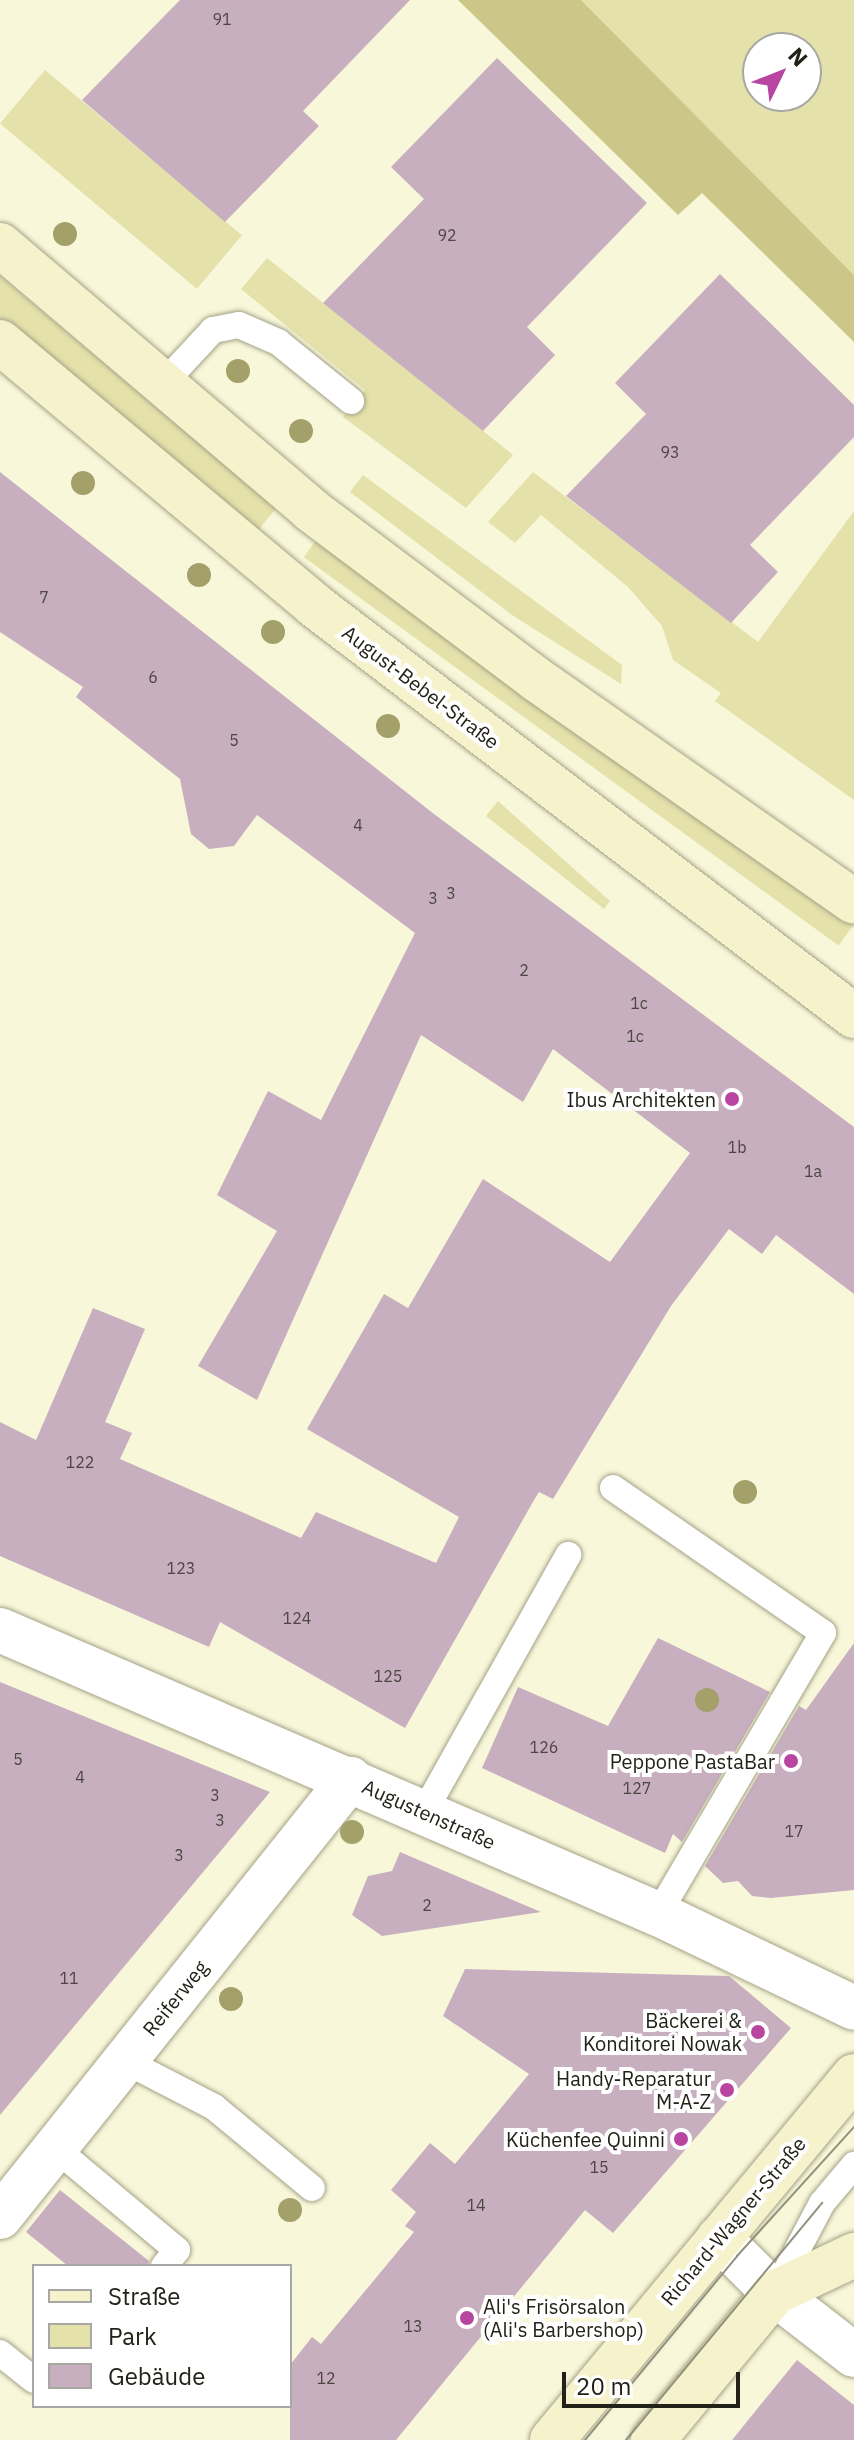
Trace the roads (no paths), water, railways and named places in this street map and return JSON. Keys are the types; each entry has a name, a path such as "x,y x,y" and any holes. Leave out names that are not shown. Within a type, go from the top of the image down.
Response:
{"main road":[{"path":"0,245 311,510 512,661 854,902"},
{"name":"August-Bebel-Straße","path":"0,342 314,605 854,1016"},
{"name":"Richard-Wagner-Straße","path":"552,2440 854,2076"},
{"path":"653,2440 774,2293 854,2255"}],"street":[{"name":"Augustenstraße","path":"0,1630 658,1914 854,2008"},
{"name":"Reiferweg","path":"0,2217 350,1779"},
{"path":"719,2238 774,2293 854,2355"}],"lane":[{"path":"162,385 213,330 239,325 278,342 351,401"},
{"path":"613,1488 823,1633 658,1914"},
{"path":"424,1812 568,1555"},
{"path":"125,2061 214,2107 312,2188"},
{"path":"55,2148 177,2250 166,2264"},
{"path":"774,2293 822,2203 854,2165"},
{"path":"0,2353 32,2378"}],"tram line":[{"path":"585,2440 737,2256 854,2127"},
{"path":"626,2440 822,2203"}],"place":[{"name":"Ibus Architekten","path":"732,1099"},
{"name":"Peppone PastaBar","path":"791,1761"},
{"name":"Bäckerei & Konditorei Nowak","path":"758,2032"},
{"name":"Handy-Reparatur M-A-Z","path":"727,2090"},
{"name":"Küchenfee Quinni","path":"681,2139"},
{"name":"Ali's Frisörsalon (Ali's Barbershop)","path":"467,2318"}]}
